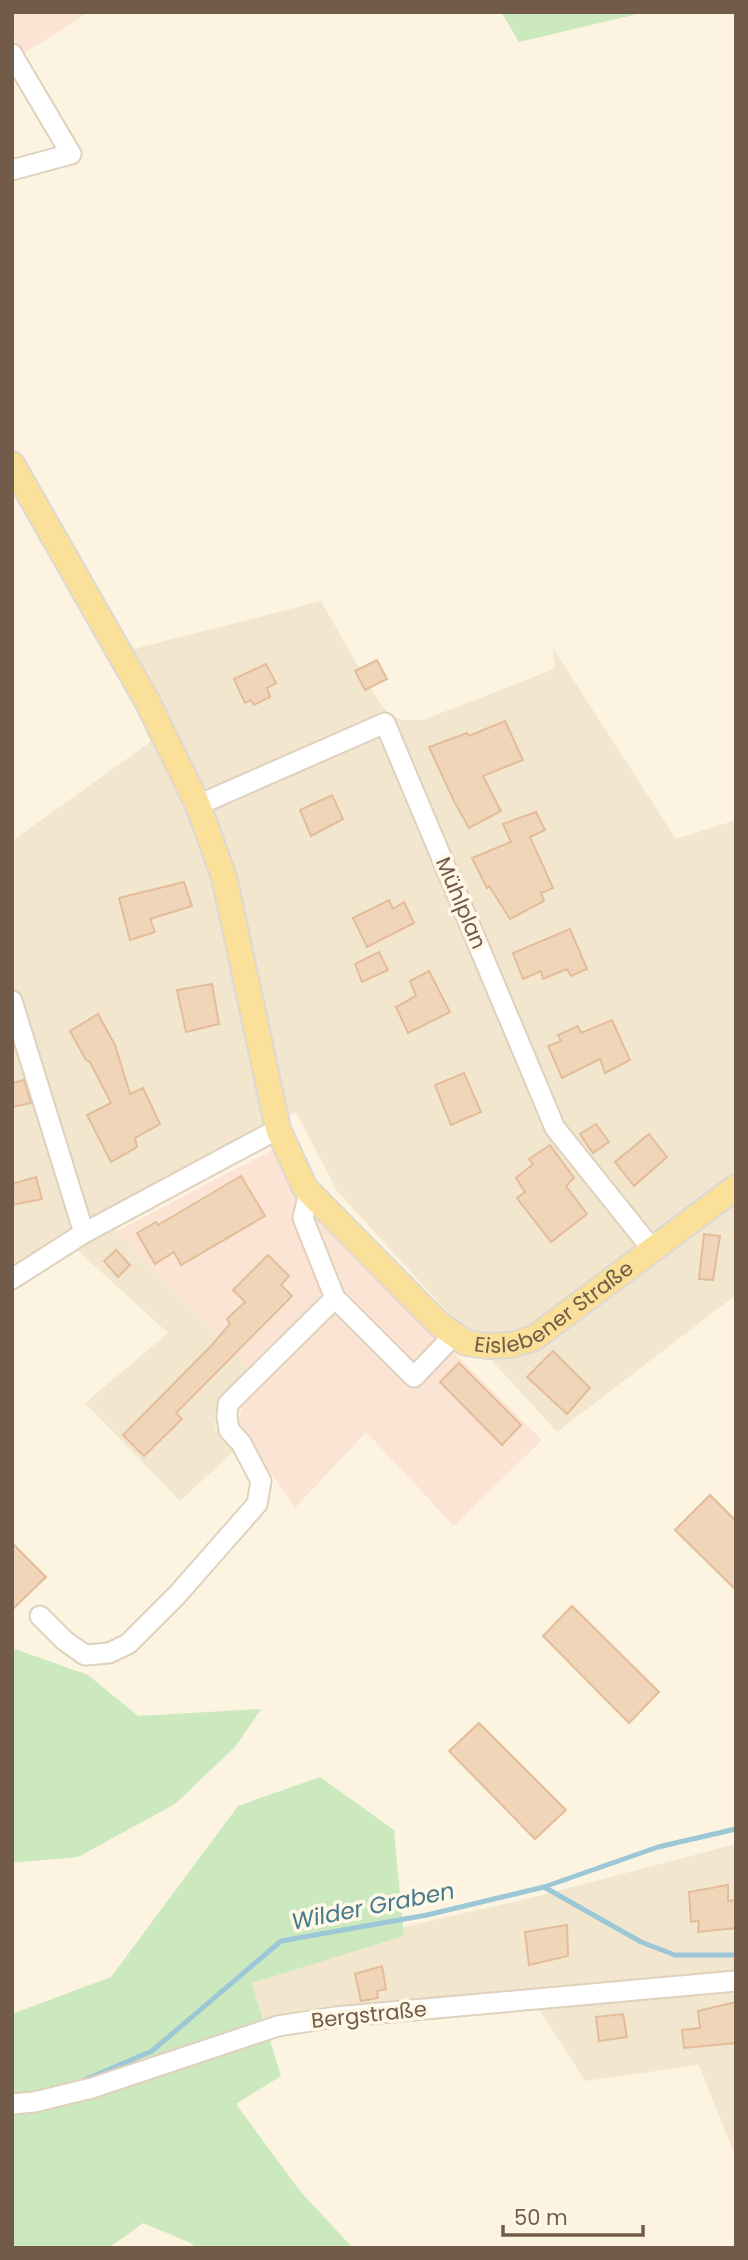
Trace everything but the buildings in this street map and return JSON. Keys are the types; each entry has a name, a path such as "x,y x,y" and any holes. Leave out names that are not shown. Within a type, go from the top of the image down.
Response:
{"main road":[{"name":"Eislebener Straße","path":"12,464 147,701 198,805 224,877 278,1129 309,1192 439,1324 466,1343 511,1345 534,1338 736,1187"}],"street":[{"path":"12,54 72,154 12,170"},
{"name":"Mühlplan","path":"198,805 385,723 555,1128 652,1249"},
{"path":"12,1001 84,1233"},
{"path":"12,1279 84,1233 278,1129"},
{"path":"309,1192 303,1218 335,1298 414,1377 454,1335"},
{"path":"40,1616 65,1641 85,1655 109,1653 128,1644 177,1595 257,1504 261,1481 241,1443 229,1430 228,1404 335,1298"},
{"name":"Bergstraße","path":"12,2104 34,2102 92,2088 278,2026 336,2017 736,1980"}],"shaded area":[{"path":"12,12 89,12 23,54 12,36"},
{"path":"321,601 374,694 389,714 403,720 423,720 554,669 553,648 676,839 736,820 736,1295 557,1432 337,1191 296,1112 104,1217 250,1367 216,1403 215,1428 234,1451 180,1501 85,1403 168,1333 64,1238 12,1266 12,841 160,735 134,649"},
{"path":"272,1150 294,1194 542,1440 454,1526 366,1432 295,1508 237,1425 243,1404 263,1382 117,1231"},
{"path":"736,1844 736,2158 699,2065 585,2081 527,1990 334,2009 266,2026 252,1983 404,1936 404,1927 538,1896"}],"green space":[{"path":"501,12 646,12 519,42"},
{"path":"12,1648 88,1675 138,1716 261,1709 236,1746 175,1804 78,1857 12,1863"},
{"path":"320,1777 394,1830 404,1936 252,1983 281,2076 236,2104 300,2191 353,2248 196,2248 191,2243 143,2223 109,2248 12,2248 12,2014 111,1977 238,1806"}],"waterway":[{"name":"Wilder Graben","path":"82,2081 152,2051 281,1941 427,1915 544,1887 658,1847 736,1829"},
{"path":"544,1887 641,1942 675,1955 736,1955"}]}
